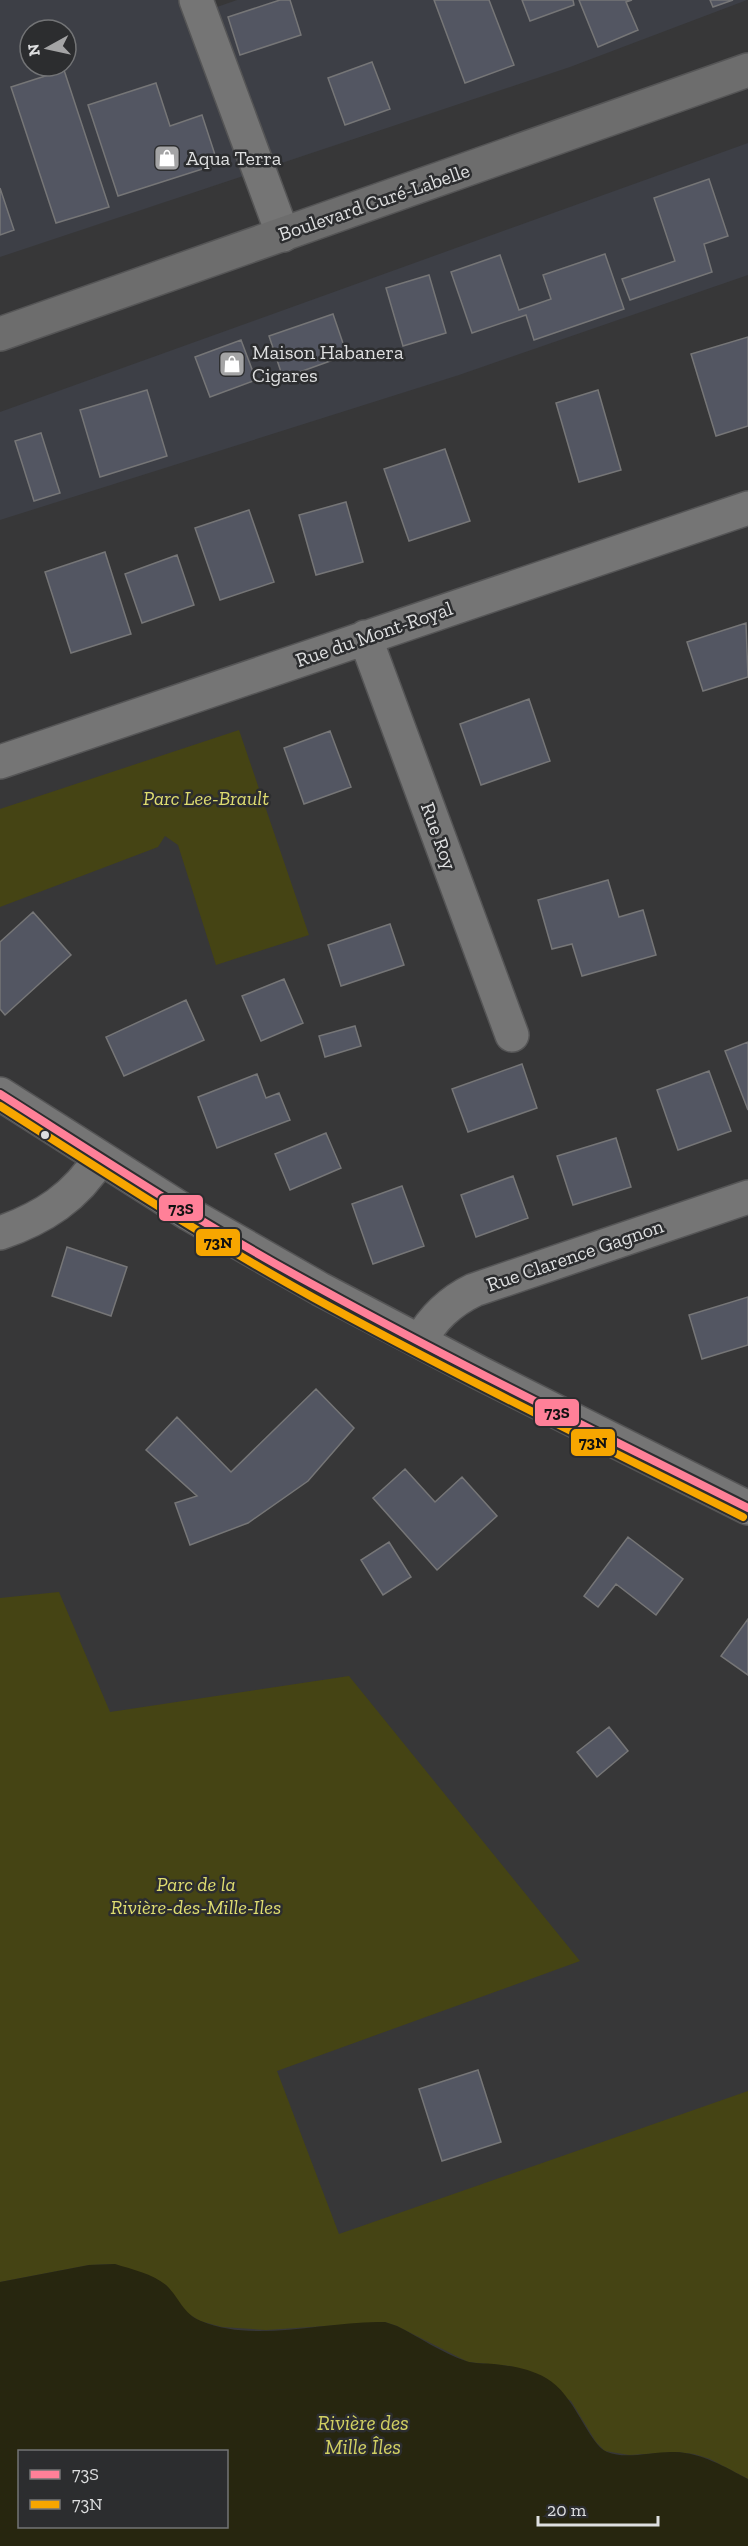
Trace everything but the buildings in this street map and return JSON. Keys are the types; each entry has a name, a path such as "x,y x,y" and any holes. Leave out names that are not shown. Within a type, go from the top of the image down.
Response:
{"main road":[{"name":"Boulevard Curé-Labelle","path":"0,334 748,70"}],"street":[{"path":"196,0 283,235"},
{"name":"Rue du Mont-Royal","path":"0,762 748,508"},
{"name":"Rue Roy","path":"365,637 512,1035"},
{"path":"0,1094 225,1235 320,1289 748,1508"},
{"path":"0,1233 41,1217 59,1205 83,1183 100,1158"},
{"name":"Rue Clarence Gagnon","path":"420,1341 444,1308 474,1290 748,1197"}],"shaded area":[{"path":"0,0 215,0 217,7 237,0 747,0 570,67 0,257"},
{"path":"748,143 748,275 459,375 0,520 0,412"}],"green space":[{"name":"Parc Lee-Brault","path":"239,730 309,935 216,965 178,845 165,836 158,847 0,907 0,809"},
{"name":"Parc de la Rivière-des-Mille-Iles","path":"59,1592 110,1712 349,1676 580,1961 277,2071 339,2234 748,2091 748,2479 710,2459 694,2454 677,2452 629,2455 605,2451 596,2442 571,2401 511,2366 468,2362 385,2322 266,2330 222,2327 200,2321 187,2313 166,2285 115,2264 89,2265 0,2282 0,1598"}],"water":[{"name":"Rivière des Mille Îles","path":"115,2264 155,2278 166,2285 185,2310 195,2318 222,2328 268,2331 385,2322 457,2358 472,2363 527,2370 556,2385 600,2447 607,2452 623,2455 685,2453 713,2461 748,2479 748,2546 0,2546 0,2282 89,2265"}],"transit line":[{"name":"73S","path":"0,1094 159,1194 280,1266 480,1373 748,1508"},
{"name":"73N","path":"0,1106 274,1276 474,1382 743,1517"}],"place":[{"name":"Aqua Terra","path":"167,158"},
{"name":"Maison Habanera Cigares","path":"232,364"}]}
